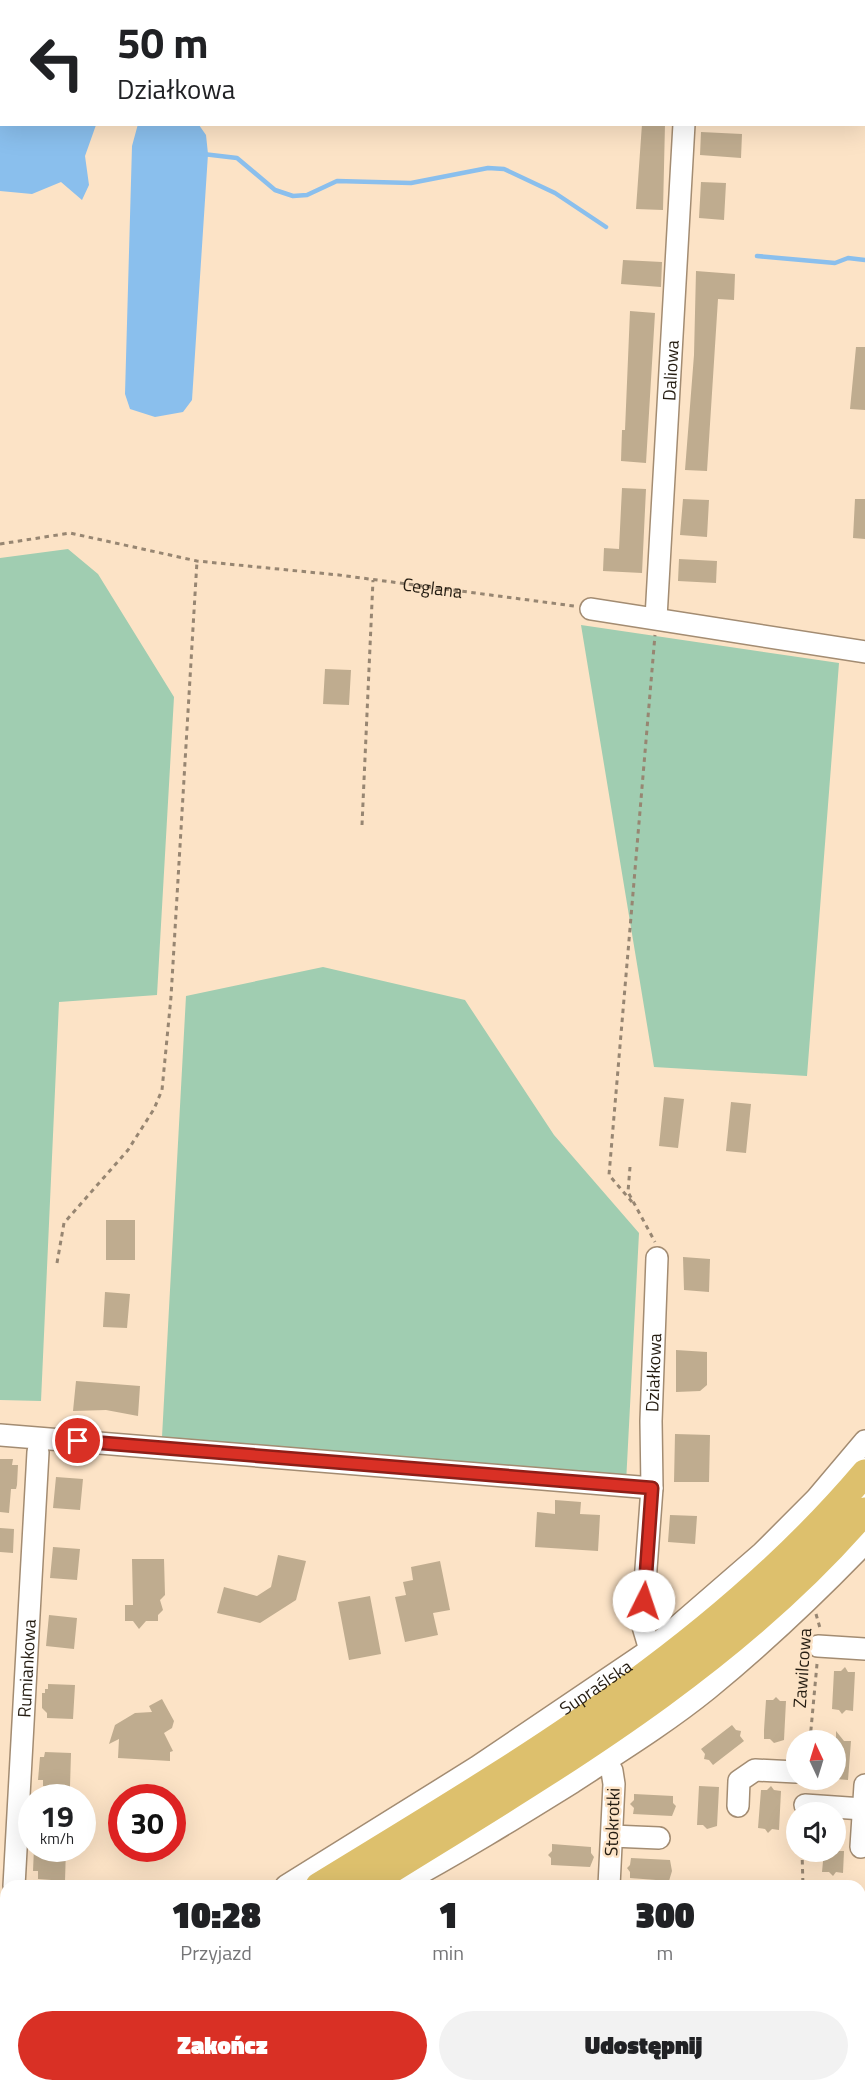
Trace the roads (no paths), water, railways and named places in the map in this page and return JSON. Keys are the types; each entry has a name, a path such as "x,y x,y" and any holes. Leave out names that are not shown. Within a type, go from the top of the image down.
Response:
{"main road":[{"path":"329,1880 576,1727 659,1667 721,1617 777,1567 828,1517 865,1473"},
{"path":"375,1880 590,1745 672,1687 737,1635 794,1584 865,1511"}],"street":[{"name":"Daliowa","path":"656,618 684,126"},
{"path":"591,609 865,652"},
{"name":"Działkowa","path":"650,1650 642,1623 652,1488 651,1421 657,1258"},
{"path":"0,1435 652,1488"},
{"name":"Supraślska","path":"296,1880 477,1767 650,1650 762,1553 816,1499 865,1441"},
{"name":"Rumiankowa","path":"14,1880 38,1452"},
{"path":"408,1880 459,1853 606,1761 706,1690 809,1601 865,1543"},
{"path":"818,1646 865,1649"},
{"name":"Stokrotki","path":"606,1761 612,1771 615,1784 609,1880"},
{"path":"738,1806 739,1781 755,1770 786,1772"},
{"path":"861,1846 865,1785"},
{"path":"846,1808 863,1809"},
{"path":"612,1836 659,1838"}],"water":[{"path":"0,126 96,126 85,156 89,185 82,200 61,182 32,194 0,191"},
{"path":"137,126 200,126 206,135 208,154 192,400 183,412 155,417 130,409 125,394 132,146"}],"waterway":[{"path":"203,154 237,158 275,190 293,196 307,195 337,181 411,183 488,168 504,169 555,193 606,227"},
{"path":"757,256 835,263 848,258 865,260"}]}
